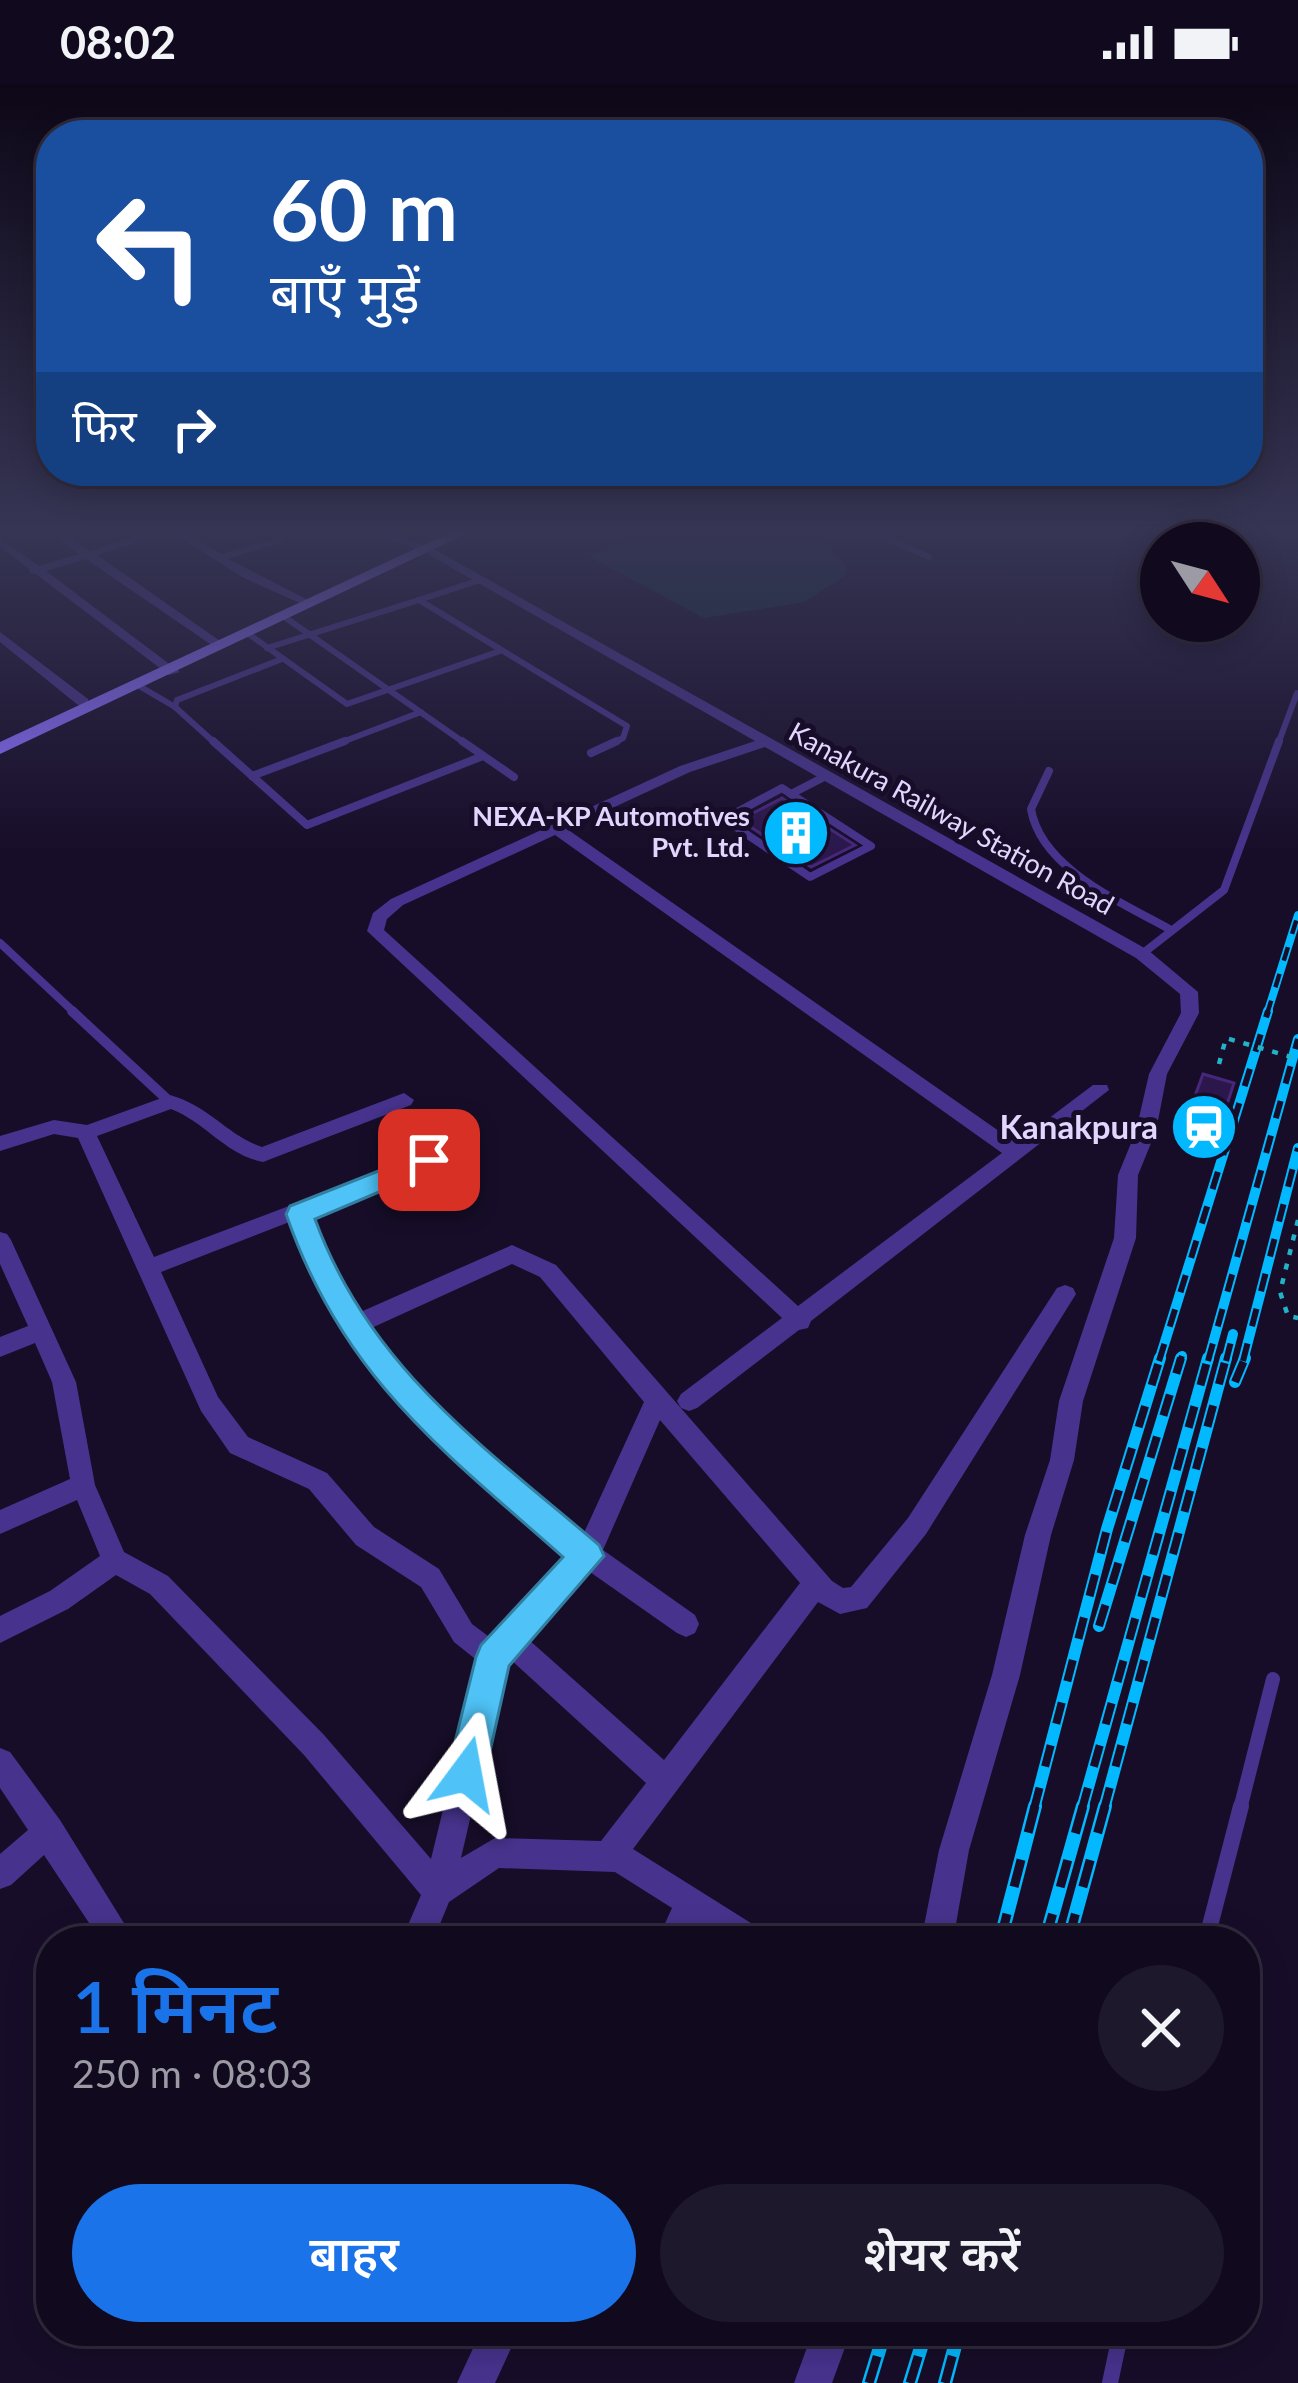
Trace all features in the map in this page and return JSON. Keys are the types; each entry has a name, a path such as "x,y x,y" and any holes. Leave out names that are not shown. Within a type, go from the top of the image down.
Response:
{"main road":[{"path":"0,744 141,687 225,639"},
{"path":"0,744 83,702 240,639"}],"street":[{"path":"4,639 83,702"},
{"path":"127,639 168,669"},
{"path":"211,639 217,643"},
{"name":"Kanakura Railway Station Road","path":"585,639 1142,954 1189,992 1190,1013 1158,1074 1146,1130 1128,1175 1125,1238 1071,1401 1062,1460 954,1850 940,1926"},
{"path":"703,761 746,730"},
{"path":"766,742 703,761 397,902 379,917 376,932 800,1321"},
{"path":"557,829 1016,1153"},
{"path":"689,1401 1100,1090"},
{"path":"86,1133 170,1102 207,1116 242,1150 262,1155 404,1100"},
{"path":"0,1144 54,1126 74,1125 86,1133 209,1403 239,1445 318,1481 365,1536 430,1578 463,1633 501,1648 666,1782"},
{"path":"148,1268 299,1214 429,1160 452,1170 459,1190"},
{"path":"299,1214 351,1327 418,1409 587,1556 686,1624"},
{"path":"0,1240 64,1382 83,1485 115,1561 159,1585 314,1745 438,1891"},
{"path":"351,1327 512,1255 548,1271 816,1583 840,1600 858,1599 872,1587 1066,1294"},
{"path":"0,1348 40,1331"},
{"path":"423,1926 438,1891 501,1648 587,1556 657,1400"},
{"path":"0,1522 83,1485"},
{"path":"0,1630 59,1600 115,1561"},
{"path":"609,1856 816,1583"},
{"path":"0,1762 109,1926"},
{"path":"0,1874 49,1831"},
{"path":"438,1891 495,1852 609,1856 727,1926"},
{"path":"680,1926 690,1903"},
{"path":"476,2383 493,2346"},
{"path":"813,2383 827,2346"}],"lane":[{"path":"256,639 338,702 500,650"},
{"path":"267,648 296,639"},
{"path":"316,639 514,777"},
{"path":"483,639 627,726 623,738 592,753"},
{"path":"175,707 177,700 281,659"},
{"path":"141,687 175,707 302,822 315,825 483,756"},
{"path":"1142,954 1224,890 1297,693"},
{"path":"252,776 421,712"},
{"path":"1049,771 1033,798 1030,814 1037,829 1084,878 1171,930"},
{"path":"791,794 826,776"},
{"path":"782,788 791,794 811,807 871,846 810,877 724,819 782,788"},
{"path":"0,943 170,1102"},
{"path":"1211,1926 1273,1679"},
{"path":"1110,2383 1118,2346"}],"path":[{"path":"1219,1064 1226,1038 1298,1059"},
{"path":"1298,1220 1280,1292 1288,1316 1298,1318"}],"building":[{"name":"NEXA-KP Automotives Pvt. Ltd.","path":"782,798 855,845 811,867 740,820"},
{"path":"1203,1074 1234,1083 1214,1144 1181,1134"}],"railway":[{"path":"1267,1014 1298,915"},
{"path":"1159,1361 1268,1011"},
{"path":"1208,1361 1298,1039"},
{"path":"1243,1361 1298,1148"},
{"path":"1226,1361 1233,1334"},
{"path":"1180,1360 1182,1356"},
{"path":"1034,1809 1107,1529 1160,1358"},
{"path":"1082,1809 1208,1358"},
{"path":"1104,1809 1226,1358"},
{"path":"1235,1382 1245,1358"},
{"path":"1099,1626 1180,1360"},
{"path":"1004,1926 1035,1806"},
{"path":"1049,1926 1083,1806"},
{"path":"1072,1926 1105,1806"},
{"path":"869,2383 880,2346"},
{"path":"910,2383 921,2346"},
{"path":"945,2383 955,2346"}],"place":[{"name":"NEXA-KP Automotives Pvt. Ltd.","path":"796,833"},
{"name":"Kanakpura","path":"1204,1127"}],"route":[{"path":"429,1160 299,1214 310,1244 351,1327 418,1409 587,1556 494,1657 466,1774"}]}
